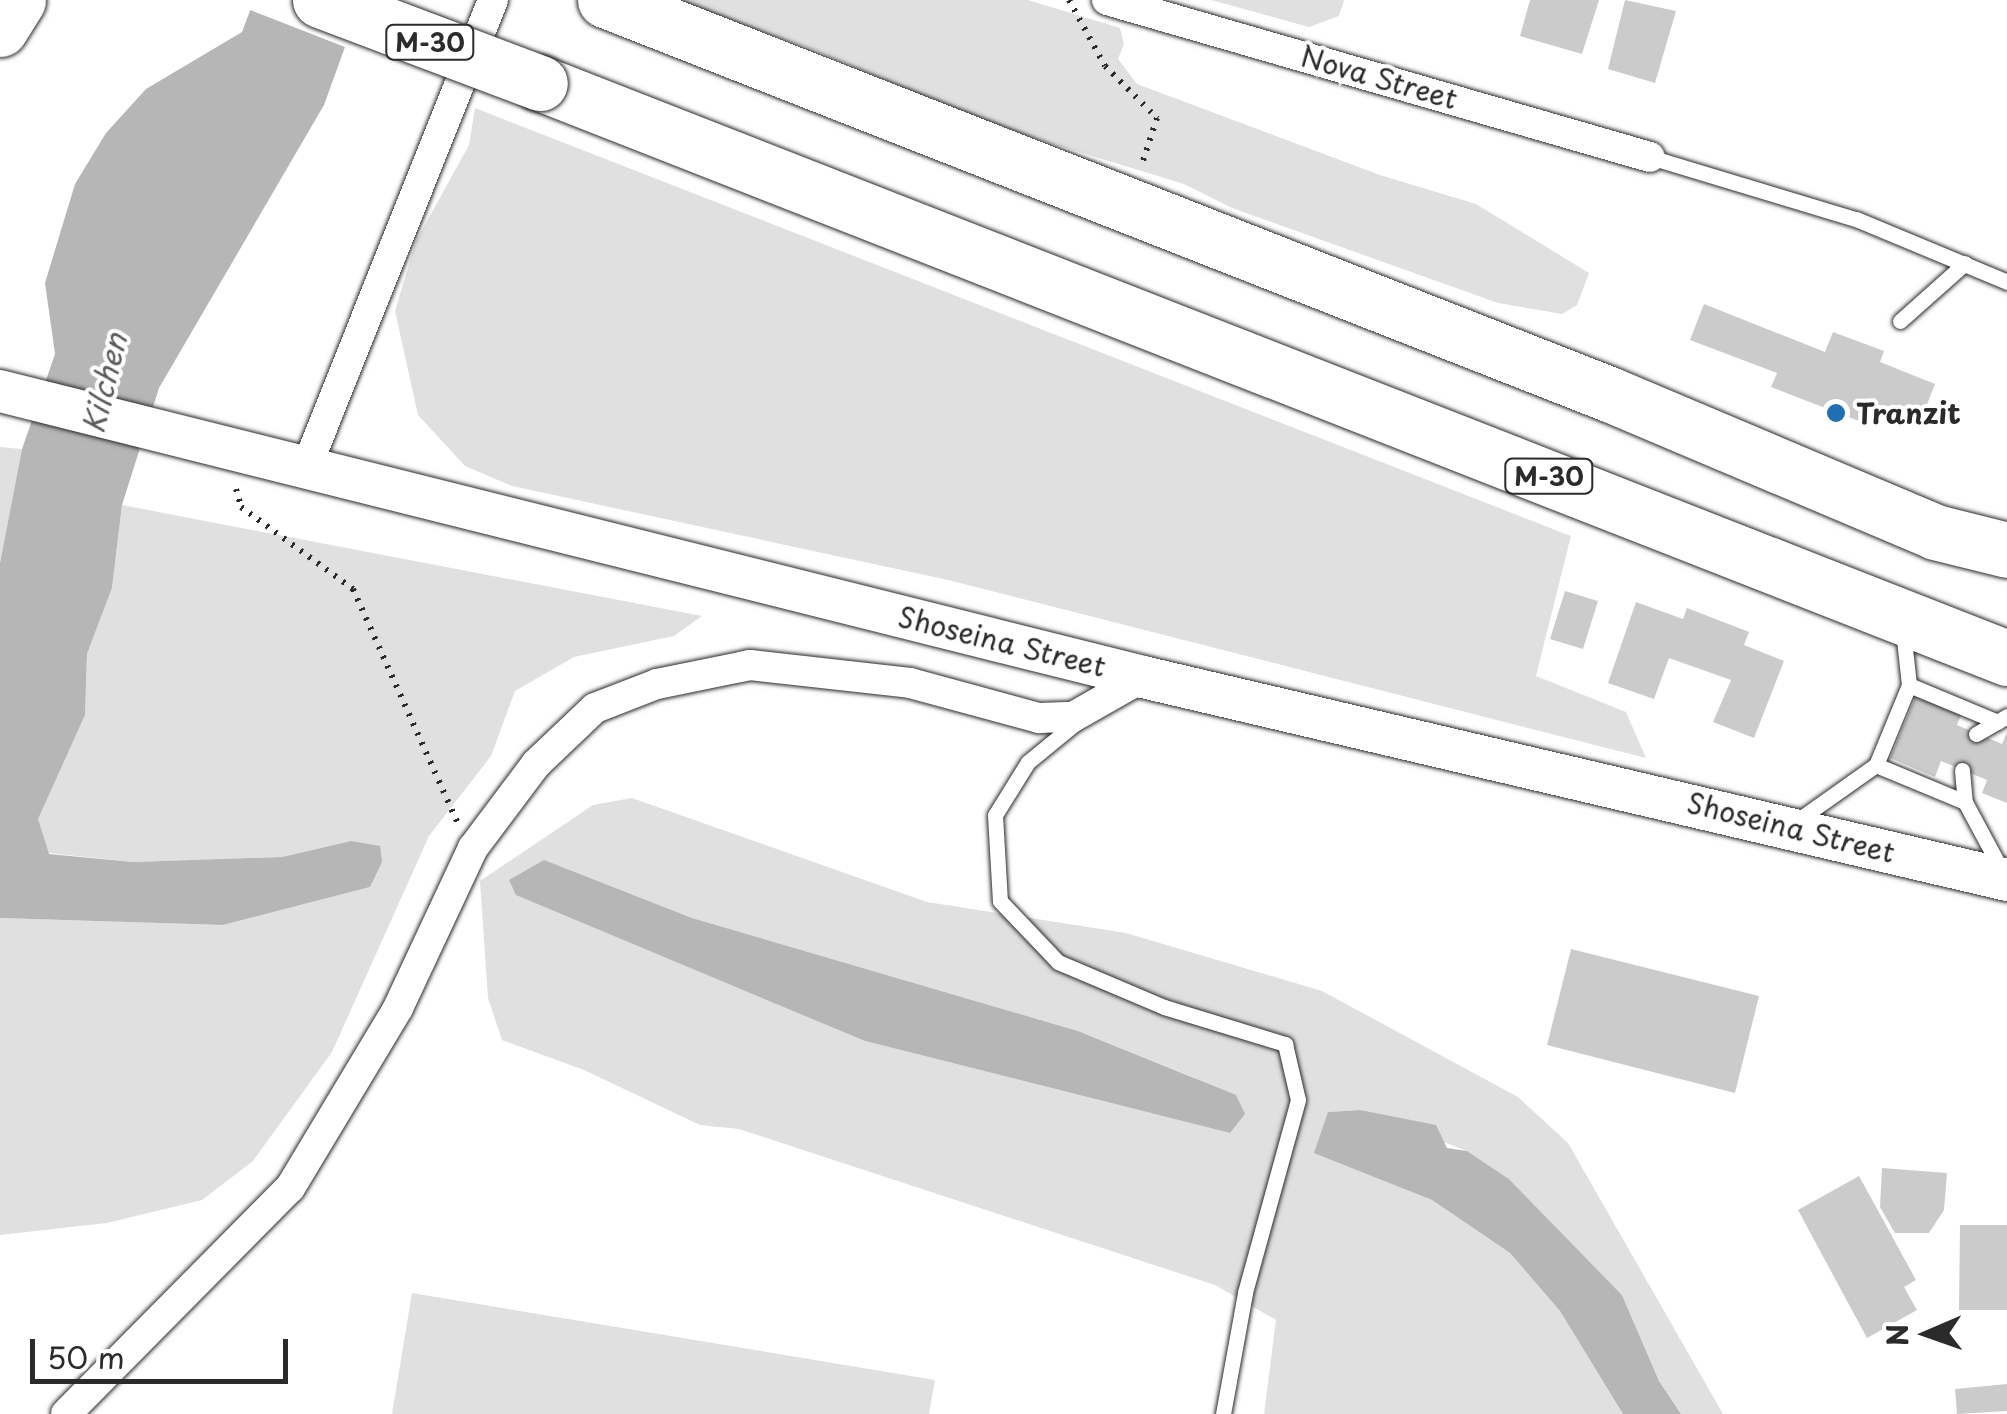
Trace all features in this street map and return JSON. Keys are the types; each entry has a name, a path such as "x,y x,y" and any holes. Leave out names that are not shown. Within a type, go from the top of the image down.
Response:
{"highway":[{"path":"0,28 18,0"},
{"name":"М-30","path":"320,0 2007,658"},
{"path":"605,0 1609,394 1935,532 2007,550"}],"main road":[{"name":"Shoseina Street","path":"0,391 1143,676 2007,880"}],"street":[{"path":"306,466 493,0"},
{"name":"Nova Street","path":"1107,0 1650,157"},
{"path":"66,1414 290,1188 398,1008 470,853 536,764 595,708 658,684 750,665 910,683 1039,718 1073,718 1143,676"}],"lane":[{"path":"1650,157 1856,219 2007,282"},
{"path":"1900,321 1964,262"},
{"path":"1791,826 1876,765 1909,685 1901,616"},
{"path":"1909,685 2002,719"},
{"path":"1096,706 1028,762 995,815 1000,901 1058,962 1164,1006 1285,1044 1298,1100 1245,1293 1223,1414"},
{"path":"1976,734 2002,719"},
{"path":"1876,765 1965,802"},
{"path":"1962,770 1965,802 2007,880"}],"path":[{"path":"1069,0 1105,66 1157,118 1141,169"},
{"path":"195,439 234,480 241,507 353,589 470,853"}],"shaded area":[{"path":"671,0 1028,0 1120,28 1124,44 1118,59 1137,84 1380,175 1476,204 1589,273 1577,305 1562,314 1498,303 1232,208 1184,184 994,126 812,49"},
{"path":"1211,0 1344,0 1339,16 1309,27"},
{"path":"475,108 1571,536 1536,676 1626,712 1646,758 948,580 512,486 465,466 418,415 395,311 416,241 469,145"},
{"path":"0,447 22,449 0,563"},
{"path":"122,505 702,616 674,636 574,657 515,691 491,756 429,836 332,1052 253,1161 202,1200 107,1223 0,1235 0,918 223,925 370,887 351,841 282,857 133,862 48,853 37,819 85,715 87,654 112,588"},
{"path":"632,798 927,902 1126,933 1322,991 1518,1097 1568,1143 1723,1414 1681,1414 1659,1381 1622,1295 1509,1179 1467,1151 1360,1110 1328,1112 1388,1182 1432,1200 1510,1253 1560,1311 1623,1414 1264,1414 1276,1320 1215,1285 739,1129 700,1125 584,1070 502,1040 488,998 480,881 593,805","holes":["543,860 692,918 1078,1031 1195,1078 1230,1133 865,1041 668,956"]},
{"path":"412,1293 935,1380 929,1414 392,1414"}],"water":[{"name":"Kilchen","path":"254,0 362,0 324,105 159,388 122,505 112,588 87,654 85,715 38,819 49,854 133,862 282,857 351,841 380,846 382,862 370,887 223,925 0,918 0,563 22,449 55,354 45,283 75,184 106,133 146,89 242,32"},
{"path":"544,860 692,918 1078,1031 1236,1095 1245,1114 1230,1133 865,1041 516,895 509,880"},
{"path":"1360,1110 1436,1125 1447,1148 1467,1151 1509,1179 1622,1295 1659,1381 1681,1414 1623,1414 1560,1311 1510,1253 1432,1200 1314,1153 1328,1112"}],"pier":[{"path":"249,0 367,0 350,49 245,8"}],"building":[{"path":"1530,0 1599,0 1582,54 1520,36"},
{"path":"1625,0 1676,11 1655,83 1608,69"},
{"path":"1704,304 1825,352 1833,332 1884,351 1880,362 1935,384 1921,420 1885,406 1877,428 1771,387 1777,373 1690,340"},
{"path":"1565,591 1598,601 1583,649 1550,639"},
{"path":"1636,602 1683,619 1687,608 1749,632 1744,645 1784,661 1754,738 1713,722 1731,680 1669,658 1654,699 1608,683"},
{"path":"1918,691 1963,710 1957,725 2002,744 2007,732 2007,803 1982,793 1987,780 1941,761 1935,777 1890,758"},
{"path":"1571,949 1759,996 1735,1093 1547,1045"},
{"path":"1882,1168 1947,1173 1944,1210 1929,1233 1895,1233 1880,1207"},
{"path":"1859,1176 1916,1280 1904,1287 1917,1310 1867,1338 1798,1210"},
{"path":"1960,1225 2007,1225 2007,1310 1959,1310"},
{"path":"2007,1384 2007,1411 1957,1414 1955,1389"}],"place":[{"name":"Tranzit","path":"1836,413"}]}
